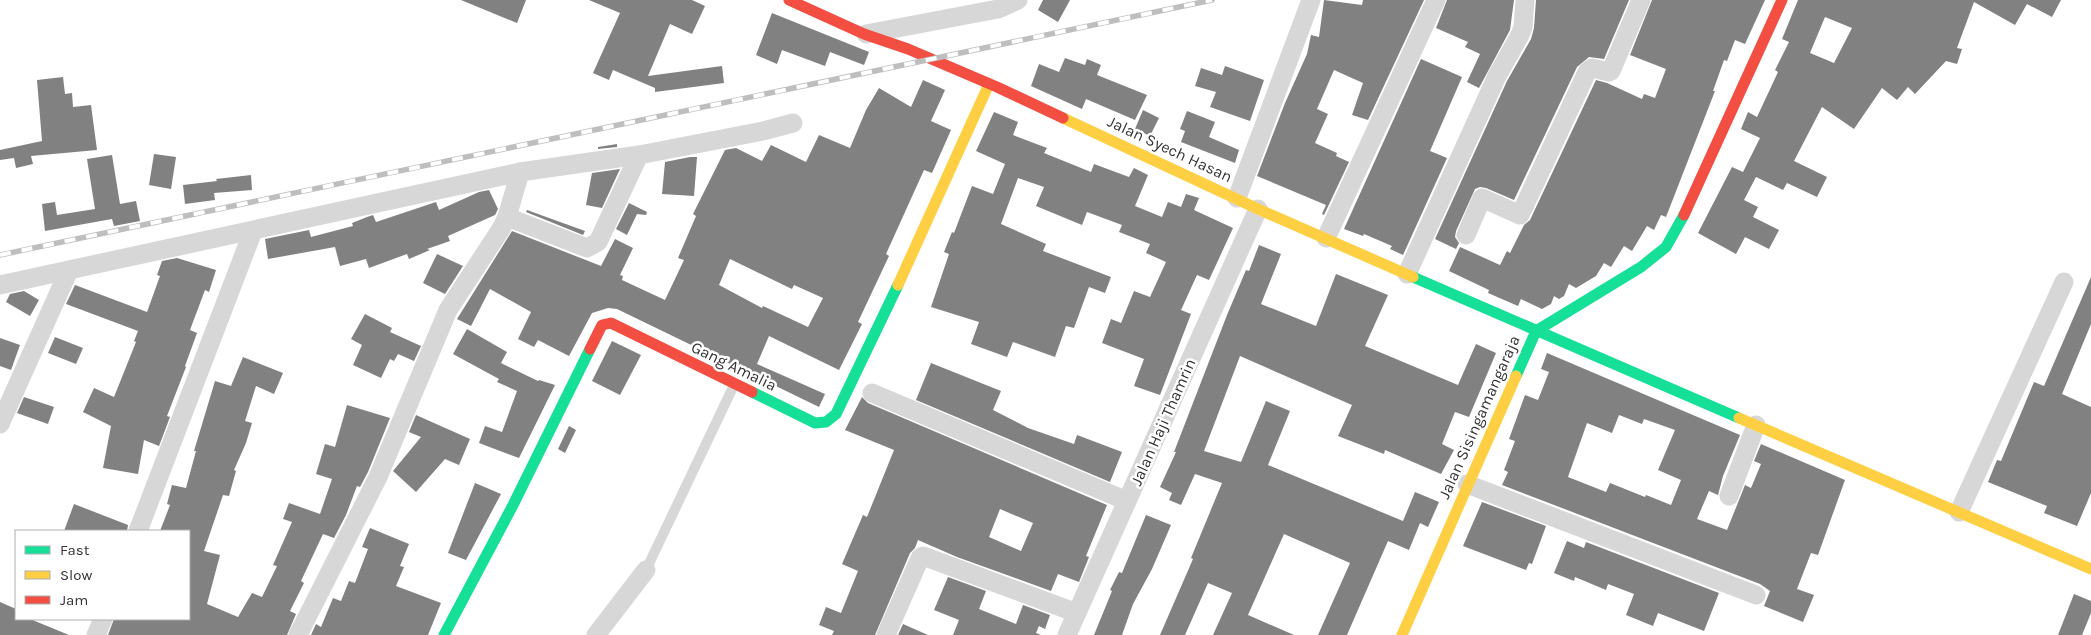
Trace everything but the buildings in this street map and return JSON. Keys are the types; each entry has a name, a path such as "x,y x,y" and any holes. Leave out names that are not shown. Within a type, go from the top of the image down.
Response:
{"street":[{"name":"Jalan Syech Hasan","path":"789,0 864,34 908,49 988,84 1258,209 1536,331 2090,567"},
{"path":"864,34 998,9 1018,0"},
{"path":"1237,198 1312,0"},
{"path":"1326,238 1436,0"},
{"path":"1407,274 1497,76 1520,35 1523,26 1525,0"},
{"path":"1466,235 1482,198 1520,215 1587,72 1592,68 1611,71 1641,0"},
{"name":"Jalan Sisingamangaraja","path":"1402,635 1536,331 1641,268 1666,247 1679,226 1782,0"},
{"name":"Gang Amalia","path":"444,635 513,505 602,325 611,323 815,423 826,422 836,414 906,269 988,84"},
{"path":"0,285 520,172 640,155 763,131 792,123"},
{"path":"507,217 587,248 593,246 598,242 640,155"},
{"path":"298,635 378,477 448,310 507,217 520,172"},
{"name":"Jalan Haji Thamrin","path":"1067,635 1258,209"},
{"path":"138,530 253,231"},
{"path":"0,424 69,270"},
{"path":"1959,512 2064,282"},
{"path":"872,393 1127,501"},
{"path":"1729,496 1756,425"},
{"path":"1467,484 1756,595"},
{"path":"886,635 920,558 923,556 1077,613"},
{"path":"596,635 646,570"},
{"path":"96,635 103,620"}],"lane":[{"path":"646,570 734,384"}],"railway":[{"path":"0,255 1212,0"}],"traffic: fast":[{"path":"1516,376 1536,331 1641,267 1666,247 1684,215"},
{"path":"1413,277 1739,418"},
{"path":"752,392 815,423 826,422 836,414 898,285"},
{"path":"444,635 513,505 590,349"}],"traffic: slow":[{"path":"898,285 989,84"},
{"path":"1063,118 1258,209 1413,277"},
{"path":"1402,635 1516,376"},
{"path":"1739,418 2091,569"}],"traffic: jam":[{"path":"789,0 864,34 908,49 997,87 1063,118"},
{"path":"1684,215 1782,0"},
{"path":"590,349 602,325 611,323 752,392"}]}
